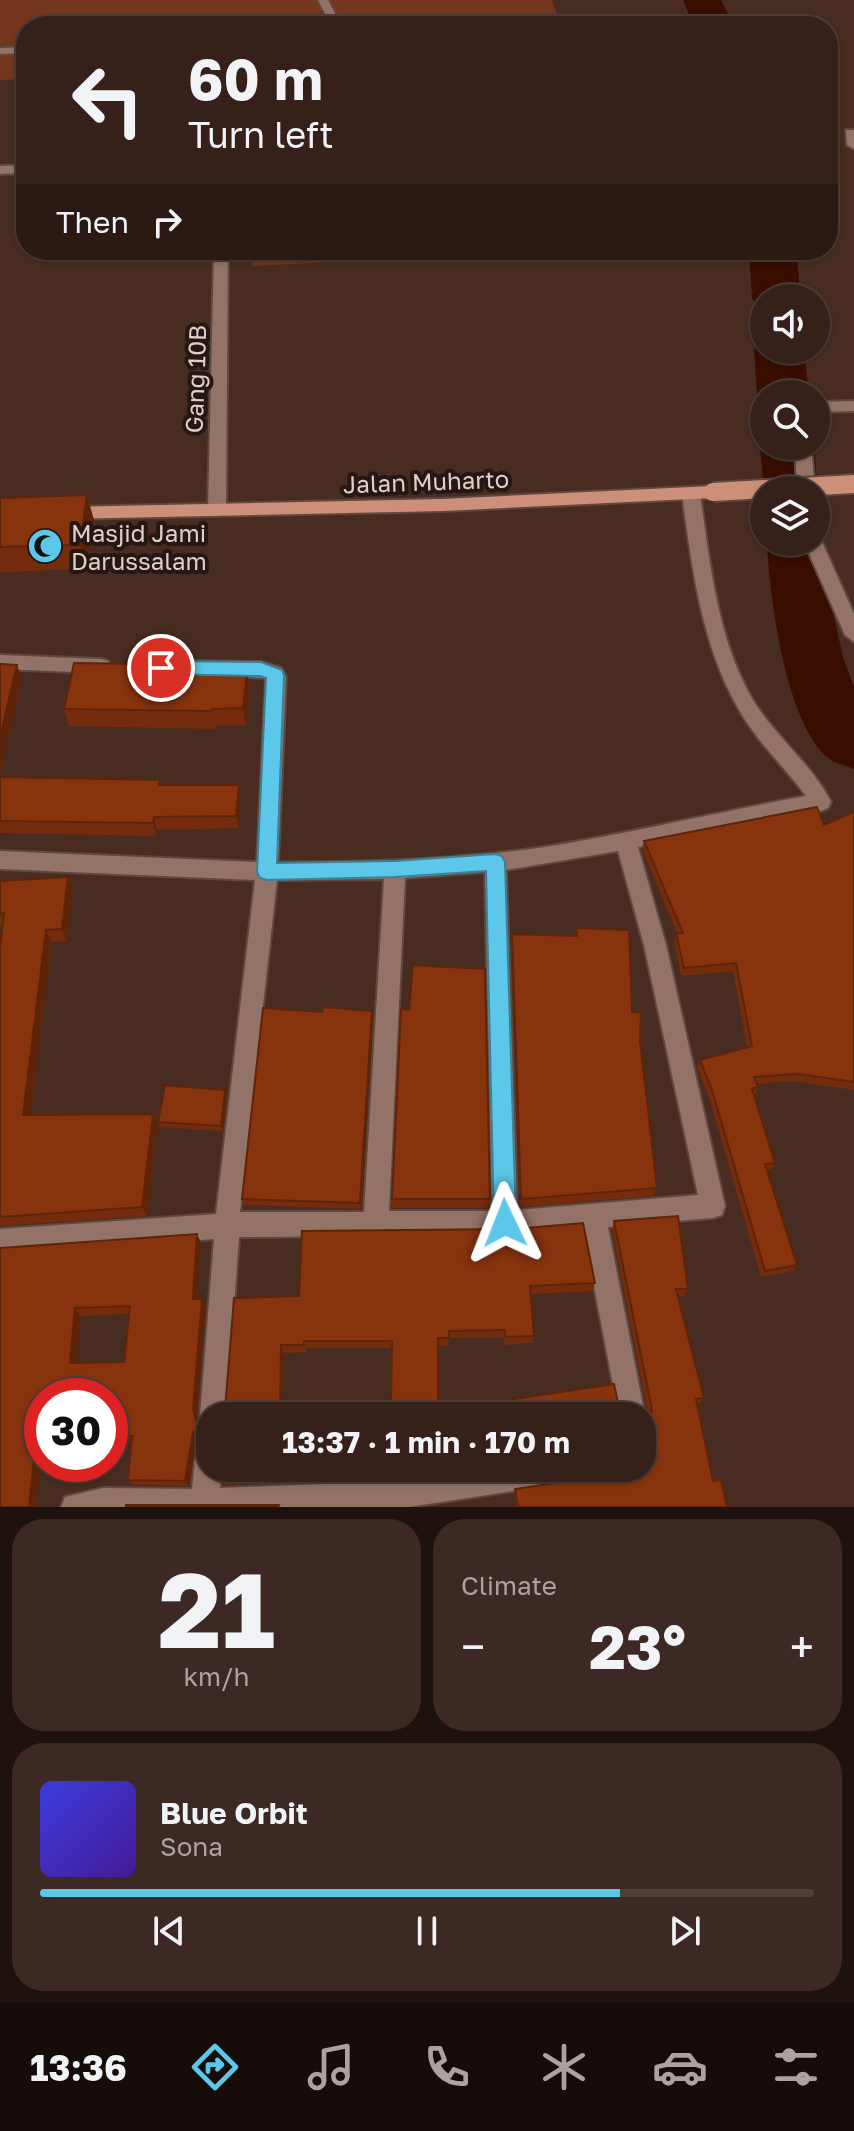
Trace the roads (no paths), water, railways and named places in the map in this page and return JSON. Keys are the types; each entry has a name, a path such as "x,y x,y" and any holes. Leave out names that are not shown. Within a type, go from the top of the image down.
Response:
{"main road":[{"name":"Jalan Muharto","path":"44,513 443,505 854,484"}],"street":[{"name":"Gang 10B","path":"217,510 221,260"},
{"path":"830,407 854,406"},
{"path":"0,860 267,872 395,869 495,862 821,802 763,731 730,675 708,613 691,494"},
{"path":"819,556 854,635"},
{"path":"0,662 126,667"},
{"path":"170,668 261,669 275,675 267,872 229,1225 214,1402"},
{"path":"0,1242 229,1225 505,1223 713,1206 655,945 625,840"},
{"path":"495,862 505,1223"},
{"path":"376,1223 395,869"},
{"path":"593,1216 629,1402"},
{"path":"205,1503 207,1482"},
{"path":"75,1507 103,1502 205,1503 397,1495 481,1482"}],"waterway":[{"path":"702,0 709,16"},
{"path":"774,260 775,284"},
{"path":"780,364 782,380"},
{"path":"788,460 789,476"},
{"path":"796,556 798,585 813,657 836,725 854,743"}],"place":[{"name":"Masjid Jami Darussalam","path":"45,546"}]}
